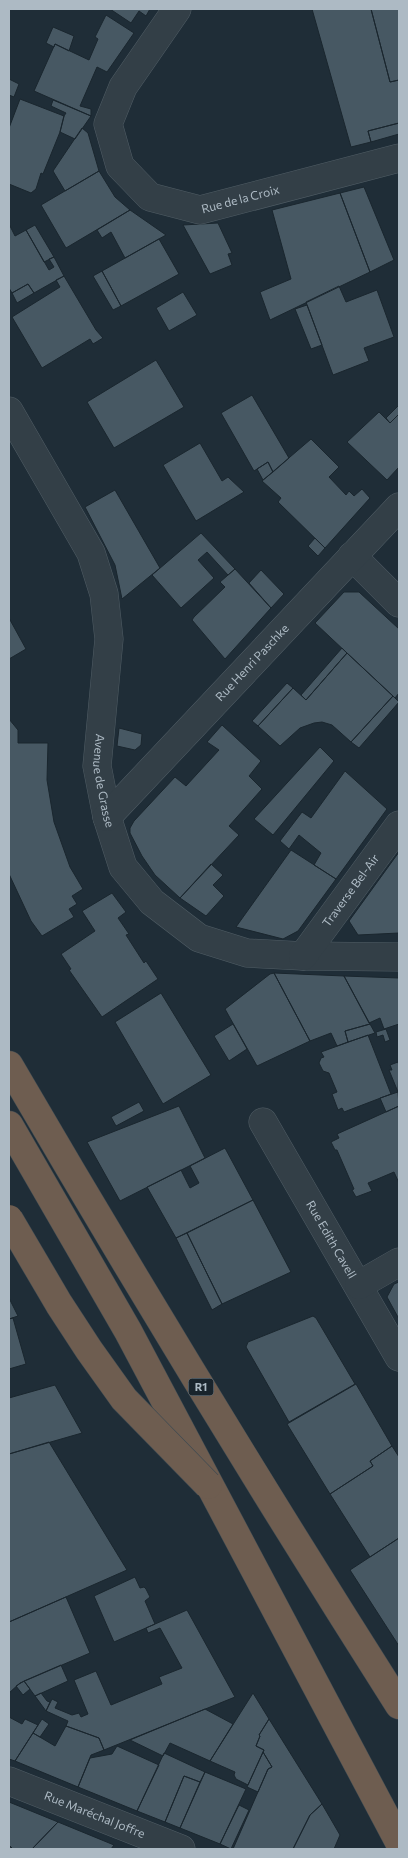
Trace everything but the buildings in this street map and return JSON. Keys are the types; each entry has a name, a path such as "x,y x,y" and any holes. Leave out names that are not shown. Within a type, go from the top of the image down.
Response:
{"highway":[{"name":"R1","path":"9,1065 272,1505 399,1705"},
{"path":"9,1125 128,1331 399,1842"},
{"path":"9,1218 59,1304 124,1399 208,1484"}],"street":[{"name":"Rue de la Croix","path":"177,9 123,87 108,124 120,166 150,198 200,210 399,158"},
{"name":"Avenue de Grasse","path":"9,411 91,553 104,594 109,639 97,766 107,817 123,867 152,902 200,938 247,953 303,956 399,957"},
{"name":"Rue Henri Paschke","path":"107,817 399,507"},
{"path":"352,556 399,603"},
{"name":"Traverse Bel-Air","path":"303,956 399,825"},
{"name":"Rue Edith Cavell","path":"263,1122 399,1357"},
{"path":"358,1285 399,1262"},
{"name":"Rue Maréchal Joffre","path":"9,1781 181,1849"}]}
